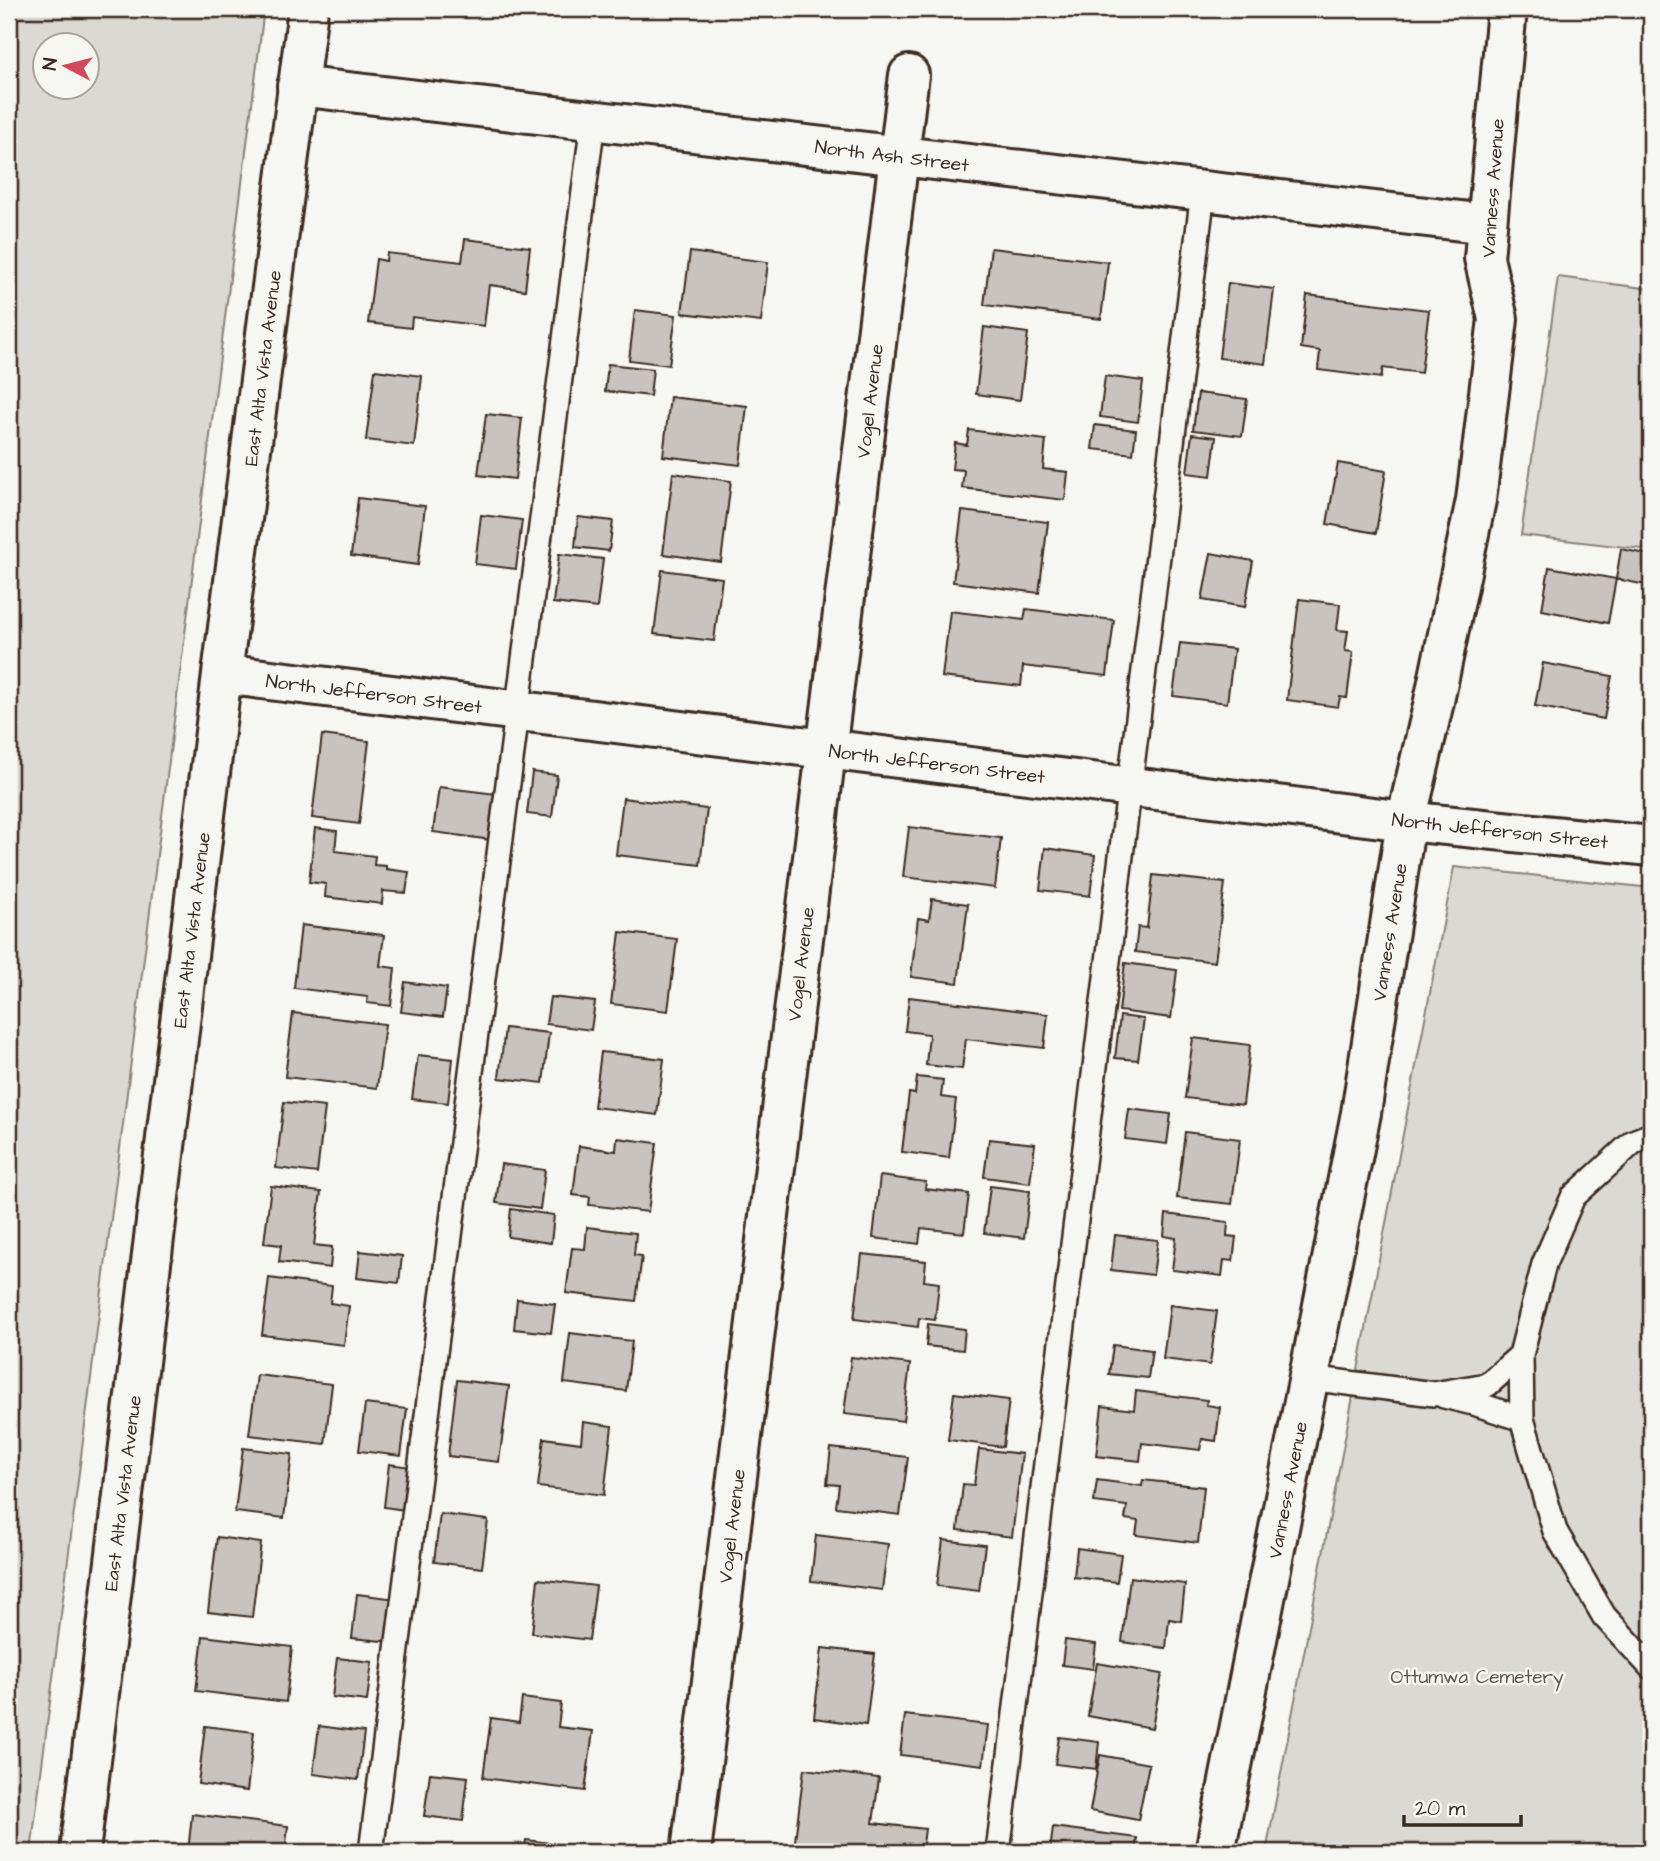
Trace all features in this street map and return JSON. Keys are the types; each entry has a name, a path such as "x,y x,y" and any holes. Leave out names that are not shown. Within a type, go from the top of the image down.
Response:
{"street":[{"name":"East Alta Vista Avenue","path":"80,1852 222,674 308,9"},
{"name":"Vanness Avenue","path":"1215,1852 1361,1113 1406,821 1476,500 1498,319 1484,258 1507,9"},
{"name":"Vogel Avenue","path":"691,1852 909,75"},
{"name":"North Ash Street","path":"297,86 1487,225"},
{"name":"North Jefferson Street","path":"222,674 1406,821 1651,846"}],"lane":[{"path":"371,1852 593,121"},
{"path":"998,1852 1203,192"},
{"path":"1651,1135 1633,1142 1573,1197 1544,1264 1521,1355 1522,1419 1555,1531 1604,1616 1651,1667"},
{"path":"1434,1394 1487,1385 1521,1355"},
{"path":"1309,1378 1434,1394 1477,1404 1522,1419"}],"green space":[{"path":"9,9 264,9 31,1852 9,1852"},
{"path":"1558,277 1651,289 1651,550 1521,535"},
{"name":"Ottumwa Cemetery","path":"1454,867 1651,888 1651,1852 1266,1852"}],"building":[{"path":"465,239 530,247 525,290 489,285 484,326 412,317 411,328 368,323 376,259 386,261 387,253 462,262"},
{"path":"991,248 1108,262 1101,319 984,305"},
{"path":"690,252 768,262 761,322 682,313"},
{"path":"1228,283 1274,289 1265,364 1219,358"},
{"path":"1307,295 1429,310 1421,373 1383,368 1381,378 1318,370 1320,351 1301,348"},
{"path":"635,310 676,315 669,365 629,360"},
{"path":"984,327 1028,333 1020,400 976,394"},
{"path":"608,364 653,369 650,396 605,391"},
{"path":"375,370 422,376 414,446 366,440"},
{"path":"1105,376 1143,381 1138,422 1100,417"},
{"path":"1198,393 1247,399 1242,436 1193,430"},
{"path":"670,397 747,406 740,465 663,456"},
{"path":"486,414 522,418 515,479 478,475"},
{"path":"1095,425 1136,430 1133,454 1092,449"},
{"path":"969,430 1046,440 1043,469 1068,472 1065,500 962,488 964,470 952,469 955,443 967,445"},
{"path":"1192,434 1216,437 1211,476 1187,473"},
{"path":"1338,463 1386,471 1376,533 1327,524"},
{"path":"673,473 731,481 721,562 663,554"},
{"path":"358,498 425,506 418,565 351,556"},
{"path":"962,511 1048,522 1039,593 953,582"},
{"path":"481,515 522,520 516,569 475,564"},
{"path":"578,517 613,521 609,551 575,547"},
{"path":"1621,549 1651,555 1651,586 1616,579"},
{"path":"1211,553 1253,561 1245,607 1202,600"},
{"path":"559,554 603,559 597,608 553,603"},
{"path":"1549,567 1616,579 1608,623 1542,610"},
{"path":"662,570 722,578 714,641 654,634"},
{"path":"1299,599 1340,604 1337,630 1348,631 1345,651 1353,652 1347,698 1340,697 1338,707 1287,700"},
{"path":"1026,609 1114,620 1107,676 1023,666 1021,686 942,677 950,611 1024,620"},
{"path":"1180,643 1234,649 1227,703 1173,696"},
{"path":"1543,663 1612,676 1604,719 1535,706"},
{"path":"1651,681 1651,732 1643,730"},
{"path":"322,735 369,741 359,824 312,818"},
{"path":"532,772 557,775 552,817 527,814"},
{"path":"439,787 497,794 492,840 433,832"},
{"path":"623,798 707,809 700,865 616,855"},
{"path":"909,827 1001,838 995,888 903,877"},
{"path":"315,828 337,831 335,851 375,856 374,865 409,872 406,893 383,891 382,904 325,897 326,884 309,882"},
{"path":"1045,848 1095,855 1090,896 1040,890"},
{"path":"1153,875 1225,883 1215,962 1135,952 1138,927 1147,928"},
{"path":"932,899 968,904 958,983 911,977 918,918 929,920"},
{"path":"301,925 384,935 380,966 395,968 391,1006 367,1003 368,997 294,988"},
{"path":"620,932 677,939 668,1011 611,1004"},
{"path":"1125,963 1177,970 1171,1018 1119,1011"},
{"path":"405,982 447,988 443,1017 401,1012"},
{"path":"550,997 595,1002 591,1030 546,1024"},
{"path":"909,997 1048,1014 1044,1048 966,1039 962,1069 926,1065 929,1034 905,1031"},
{"path":"293,1013 385,1024 377,1088 285,1077"},
{"path":"1120,1016 1144,1019 1138,1060 1115,1058"},
{"path":"505,1028 549,1033 543,1083 499,1078"},
{"path":"1193,1038 1250,1045 1243,1105 1185,1098"},
{"path":"601,1052 664,1059 657,1115 594,1107"},
{"path":"418,1055 453,1059 448,1103 412,1099"},
{"path":"917,1077 943,1080 941,1097 956,1099 949,1158 902,1152 909,1093 915,1094"},
{"path":"284,1102 325,1107 317,1173 276,1168"},
{"path":"1129,1109 1171,1114 1167,1144 1125,1139"},
{"path":"1185,1132 1240,1139 1232,1204 1177,1198"},
{"path":"617,1138 657,1143 648,1212 589,1205 590,1197 573,1195 579,1146 616,1151"},
{"path":"989,1139 1035,1144 1030,1183 984,1177"},
{"path":"501,1164 545,1170 540,1209 496,1203"},
{"path":"880,1176 926,1182 925,1189 969,1194 964,1233 921,1228 919,1244 873,1238"},
{"path":"271,1186 321,1192 314,1245 332,1247 330,1268 279,1262 281,1245 264,1243"},
{"path":"990,1186 1030,1191 1024,1238 984,1233"},
{"path":"511,1209 554,1215 551,1243 508,1237"},
{"path":"1166,1214 1228,1222 1227,1236 1236,1237 1233,1261 1224,1260 1222,1276 1172,1270 1176,1238 1164,1236"},
{"path":"587,1227 636,1233 634,1255 642,1256 636,1301 566,1293 572,1248 585,1249"},
{"path":"1115,1235 1158,1240 1153,1275 1111,1270"},
{"path":"360,1251 402,1256 399,1283 357,1278"},
{"path":"862,1254 926,1261 924,1281 939,1283 935,1320 919,1318 918,1327 854,1319"},
{"path":"269,1278 332,1286 330,1303 349,1306 344,1345 262,1335"},
{"path":"517,1299 555,1304 551,1333 514,1329"},
{"path":"1170,1305 1217,1311 1210,1365 1163,1359"},
{"path":"928,1324 965,1329 963,1350 926,1346"},
{"path":"570,1333 632,1341 626,1391 564,1383"},
{"path":"1113,1345 1152,1350 1148,1378 1109,1374"},
{"path":"851,1357 910,1364 903,1421 844,1414"},
{"path":"257,1375 332,1384 325,1444 249,1435"},
{"path":"457,1380 509,1386 499,1462 448,1456"},
{"path":"1136,1391 1207,1400 1206,1405 1220,1407 1216,1441 1202,1439 1200,1450 1142,1443 1140,1461 1096,1456 1102,1406 1134,1410"},
{"path":"954,1393 1009,1400 1003,1447 948,1440"},
{"path":"365,1404 407,1409 401,1456 359,1451"},
{"path":"583,1422 612,1426 604,1495 538,1487 544,1438 581,1443"},
{"path":"243,1448 292,1454 284,1518 235,1512"},
{"path":"831,1448 908,1457 900,1515 836,1507 839,1485 827,1484"},
{"path":"979,1449 1022,1454 1012,1537 958,1530 963,1484 974,1485"},
{"path":"389,1464 411,1467 405,1510 384,1507"},
{"path":"1097,1480 1142,1486 1143,1480 1204,1487 1198,1543 1136,1535 1138,1521 1125,1519 1127,1506 1094,1502"},
{"path":"440,1514 488,1520 482,1568 434,1562"},
{"path":"816,1535 888,1544 882,1590 811,1581"},
{"path":"217,1537 261,1543 252,1617 208,1612"},
{"path":"943,1540 985,1545 979,1591 937,1586"},
{"path":"1077,1548 1121,1554 1117,1582 1074,1577"},
{"path":"1130,1577 1185,1584 1181,1621 1169,1619 1166,1648 1122,1642"},
{"path":"538,1579 596,1586 589,1640 532,1633"},
{"path":"357,1594 397,1599 392,1642 352,1638"},
{"path":"203,1636 292,1647 286,1702 196,1691"},
{"path":"1065,1640 1096,1644 1093,1669 1062,1665"},
{"path":"822,1648 875,1654 866,1725 814,1718"},
{"path":"337,1658 372,1662 367,1701 332,1697"},
{"path":"1097,1663 1162,1674 1152,1728 1088,1716"},
{"path":"522,1698 561,1703 558,1727 593,1731 585,1791 483,1778 491,1718 519,1722"},
{"path":"905,1715 988,1725 983,1765 900,1755"},
{"path":"205,1726 254,1732 247,1791 198,1784"},
{"path":"319,1726 364,1732 358,1780 313,1774"},
{"path":"1059,1737 1099,1742 1096,1769 1055,1764"},
{"path":"1100,1755 1149,1764 1138,1820 1090,1811"},
{"path":"804,1769 879,1778 873,1823 925,1829 922,1852 819,1852 794,1849"},
{"path":"430,1773 468,1777 463,1821 424,1816"},
{"path":"192,1814 288,1826 285,1852 188,1852"},
{"path":"1053,1827 1137,1838 1135,1852 1050,1852"},
{"path":"526,1840 574,1846 574,1852 524,1852"}]}
